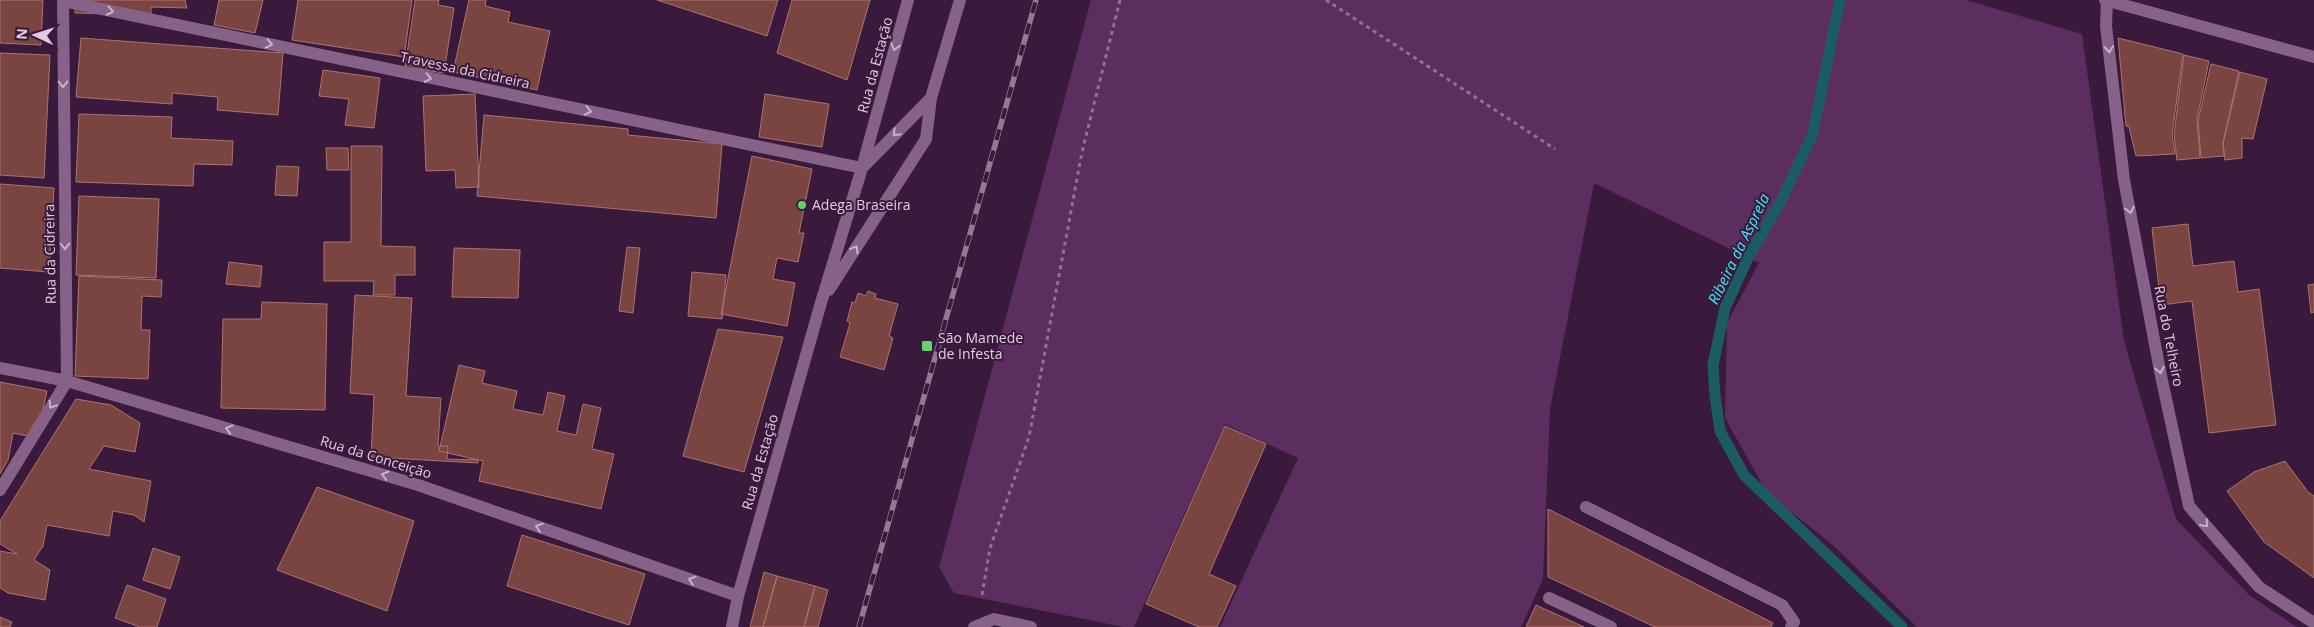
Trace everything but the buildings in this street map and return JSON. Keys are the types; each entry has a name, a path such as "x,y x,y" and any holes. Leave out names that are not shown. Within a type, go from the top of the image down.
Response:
{"street":[{"name":"Rua da Estação","path":"732,627 738,596 820,306 862,168 908,0"},
{"name":"Rua da Estação","path":"820,306 926,139 931,98 960,0"},
{"path":"2106,0 2314,57"},
{"name":"Rua do Telheiro","path":"2106,0 2106,26 2124,180 2160,370 2190,506 2259,587 2314,623"},
{"name":"Travessa da Cidreira","path":"62,1 862,168"},
{"name":"Rua da Cidreira","path":"62,1 67,381"},
{"name":"Rua da Estação","path":"862,168 931,98"},
{"name":"Rua da Conceição","path":"0,368 67,381 418,485 738,596"},
{"path":"0,490 67,381"},
{"path":"1586,507 1782,604 1794,622 1791,627"},
{"path":"1549,598 1611,627"},
{"path":"976,626 994,619 1031,627"}],"path":[{"path":"976,626 990,548 1029,437 1082,152 1120,0"},
{"path":"1326,0 1555,149"}],"shaded area":[{"path":"1091,0 1966,0 2082,34 2124,341 2176,519 2249,595 2297,627 1917,627 1833,545 1767,493 1725,418 1727,323 1759,263 1594,183 1550,409 1543,579 1521,627 1220,627 1298,458 1225,424 1134,627 1124,627 954,593 939,567"}],"waterway":[{"name":"Ribeira da Asprela","path":"1840,0 1812,136 1781,201 1748,258 1725,308 1713,365 1715,396 1720,431 1744,475 1902,627"}],"railway":[{"path":"859,627 1036,0"}],"place":[{"name":"Adega Braseira","path":"802,205"},
{"name":"São Mamede de Infesta","path":"927,346"}]}
